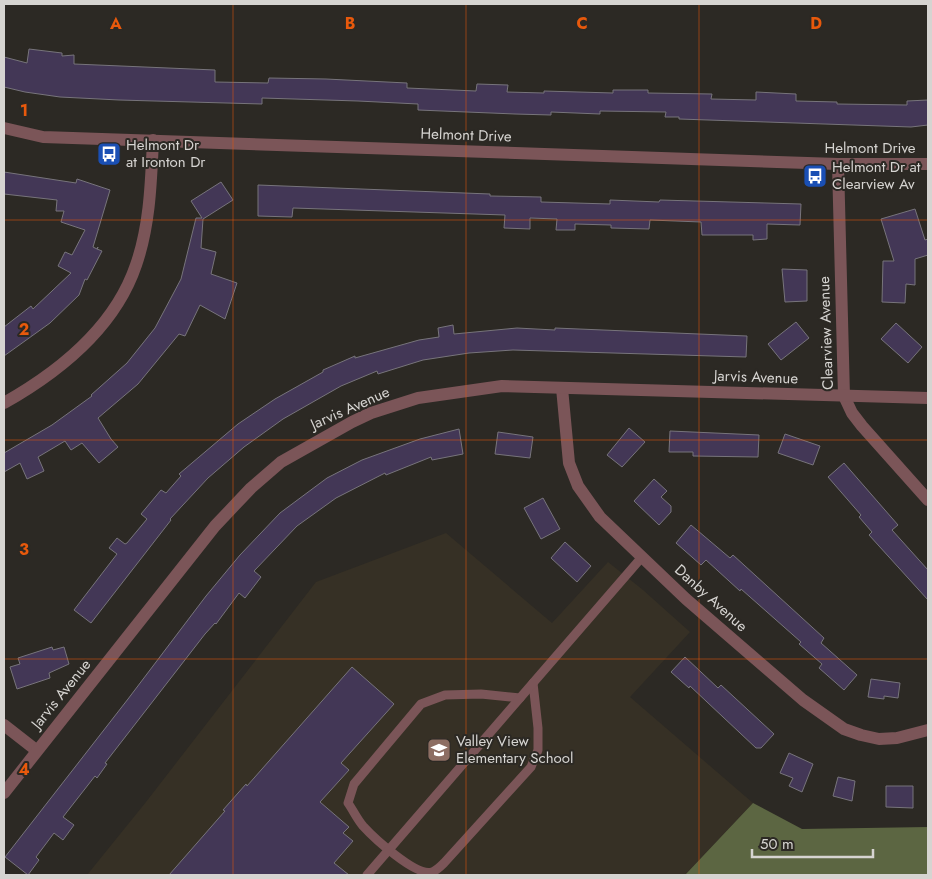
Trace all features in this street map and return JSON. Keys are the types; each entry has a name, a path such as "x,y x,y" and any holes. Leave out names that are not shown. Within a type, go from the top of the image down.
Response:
{"street":[{"name":"Helmont Drive","path":"4,128 43,137 838,164 928,164"},
{"path":"4,403 63,364 98,328 126,289 136,265 144,232 149,200 153,140"},
{"name":"Clearview Avenue","path":"838,164 844,396 852,413 862,426 928,500"},
{"name":"Jarvis Avenue","path":"4,793 36,750 215,526 251,488 281,462 371,413 418,398 502,386 928,398"},
{"name":"Danby Avenue","path":"562,388 569,463 578,486 600,517 686,600 803,700 844,729 879,739 897,738 928,730"},
{"path":"4,725 36,750"}],"lane":[{"path":"367,875 642,557"},
{"path":"520,698 481,694 445,695 421,704 354,784 348,803 362,825 389,850 418,870 433,872 444,863 531,767 538,750 538,728 533,683"}],"shaded area":[{"name":"Valley View Elementary School","path":"446,533 552,623 608,562 690,632 630,697 753,803 685,875 87,875 146,802 316,582"}],"green space":[{"path":"753,803 802,829 928,827 928,875 685,875"}],"building":[{"path":"29,49 62,53 62,56 74,55 74,64 215,70 215,82 268,83 269,78 326,79 407,83 407,88 476,91 477,84 508,85 507,92 613,93 613,90 648,90 648,93 712,94 711,99 756,100 756,92 796,94 796,101 837,102 837,104 907,105 907,101 928,100 928,125 911,127 679,119 679,117 665,117 666,112 600,111 600,114 551,112 551,115 515,114 418,110 418,104 262,98 262,104 119,100 60,97 4,87 4,57 27,63"},
{"path":"4,172 76,183 77,179 110,190 93,247 102,251 87,280 85,279 79,295 50,323 4,356 4,327 31,306 33,309 71,273 58,266 65,252 72,255 85,230 61,222 64,211 56,211 57,200 4,194"},
{"path":"221,182 233,200 203,219 201,248 216,252 211,274 237,283 225,319 200,305 185,336 179,334 138,384 98,418 118,447 99,463 82,443 71,450 65,441 38,457 44,471 27,479 20,463 4,472 4,453 52,425 92,396 127,363 155,328 181,279 196,218 202,218 191,201"},
{"path":"258,185 541,197 541,202 610,204 610,200 659,202 660,200 801,204 800,225 767,224 767,239 753,240 753,235 702,235 701,222 650,220 649,229 611,228 611,225 575,224 575,230 556,230 557,219 530,218 530,229 504,228 505,215 293,208 292,217 258,216"},
{"path":"915,209 925,240 928,239 928,255 915,259 915,285 906,284 905,303 882,302 883,261 894,261 881,219"},
{"path":"782,269 807,270 807,301 785,302"},
{"path":"796,322 809,338 781,360 768,344"},
{"path":"896,323 922,347 908,363 881,339"},
{"path":"453,325 454,334 517,328 555,330 555,328 747,336 746,357 513,350 469,353 423,360 378,374 377,371 341,386 283,419 244,447 208,478 170,519 91,623 74,610 117,554 109,548 117,538 125,544 127,543 147,519 141,514 161,490 166,493 181,476 179,474 238,424 275,399 323,372 323,370 355,356 355,358 419,340 439,337 438,328"},
{"path":"629,428 645,442 622,467 607,455"},
{"path":"459,429 463,454 432,460 431,457 386,475 385,473 336,498 297,526 254,571 261,577 245,598 239,593 105,763 107,764 97,778 95,776 63,817 74,825 63,840 54,833 36,857 39,860 28,875 5,857 206,596 240,555 280,513 327,478 362,460 420,439"},
{"path":"670,431 759,435 758,457 693,456 693,452 669,452"},
{"path":"498,432 533,437 530,458 495,454"},
{"path":"785,434 820,446 813,465 778,453"},
{"path":"844,463 898,525 892,530 928,570 928,600 869,535 872,532 859,517 861,515 828,477"},
{"path":"654,479 667,491 661,497 671,506 671,512 659,525 634,501"},
{"path":"543,498 560,529 541,539 524,508"},
{"path":"691,525 730,558 733,555 824,638 821,643 857,675 844,690 819,668 822,664 799,644 801,642 741,589 740,591 706,560 701,565 676,543"},
{"path":"565,542 591,566 577,582 551,558"},
{"path":"52,647 53,650 64,647 69,664 49,673 50,678 17,689 10,667 20,664 18,658"},
{"path":"685,657 718,688 721,685 774,734 761,748 756,748 690,686 689,688 671,672"},
{"path":"352,667 394,704 341,763 349,770 320,802 349,827 343,833 353,841 334,863 349,875 169,875 225,811 223,810 246,784 247,786"},
{"path":"871,679 900,683 898,698 884,696 884,699 868,697"},
{"path":"789,753 813,764 802,792 789,786 793,778 780,773"},
{"path":"838,777 855,781 852,801 833,796"},
{"path":"886,786 913,786 913,808 886,807"}],"place":[{"name":"Helmont Dr at Ironton Dr","path":"109,154"},
{"name":"Helmont Dr at Clearview Av","path":"815,176"},
{"name":"Valley View Elementary School","path":"439,750"}]}
